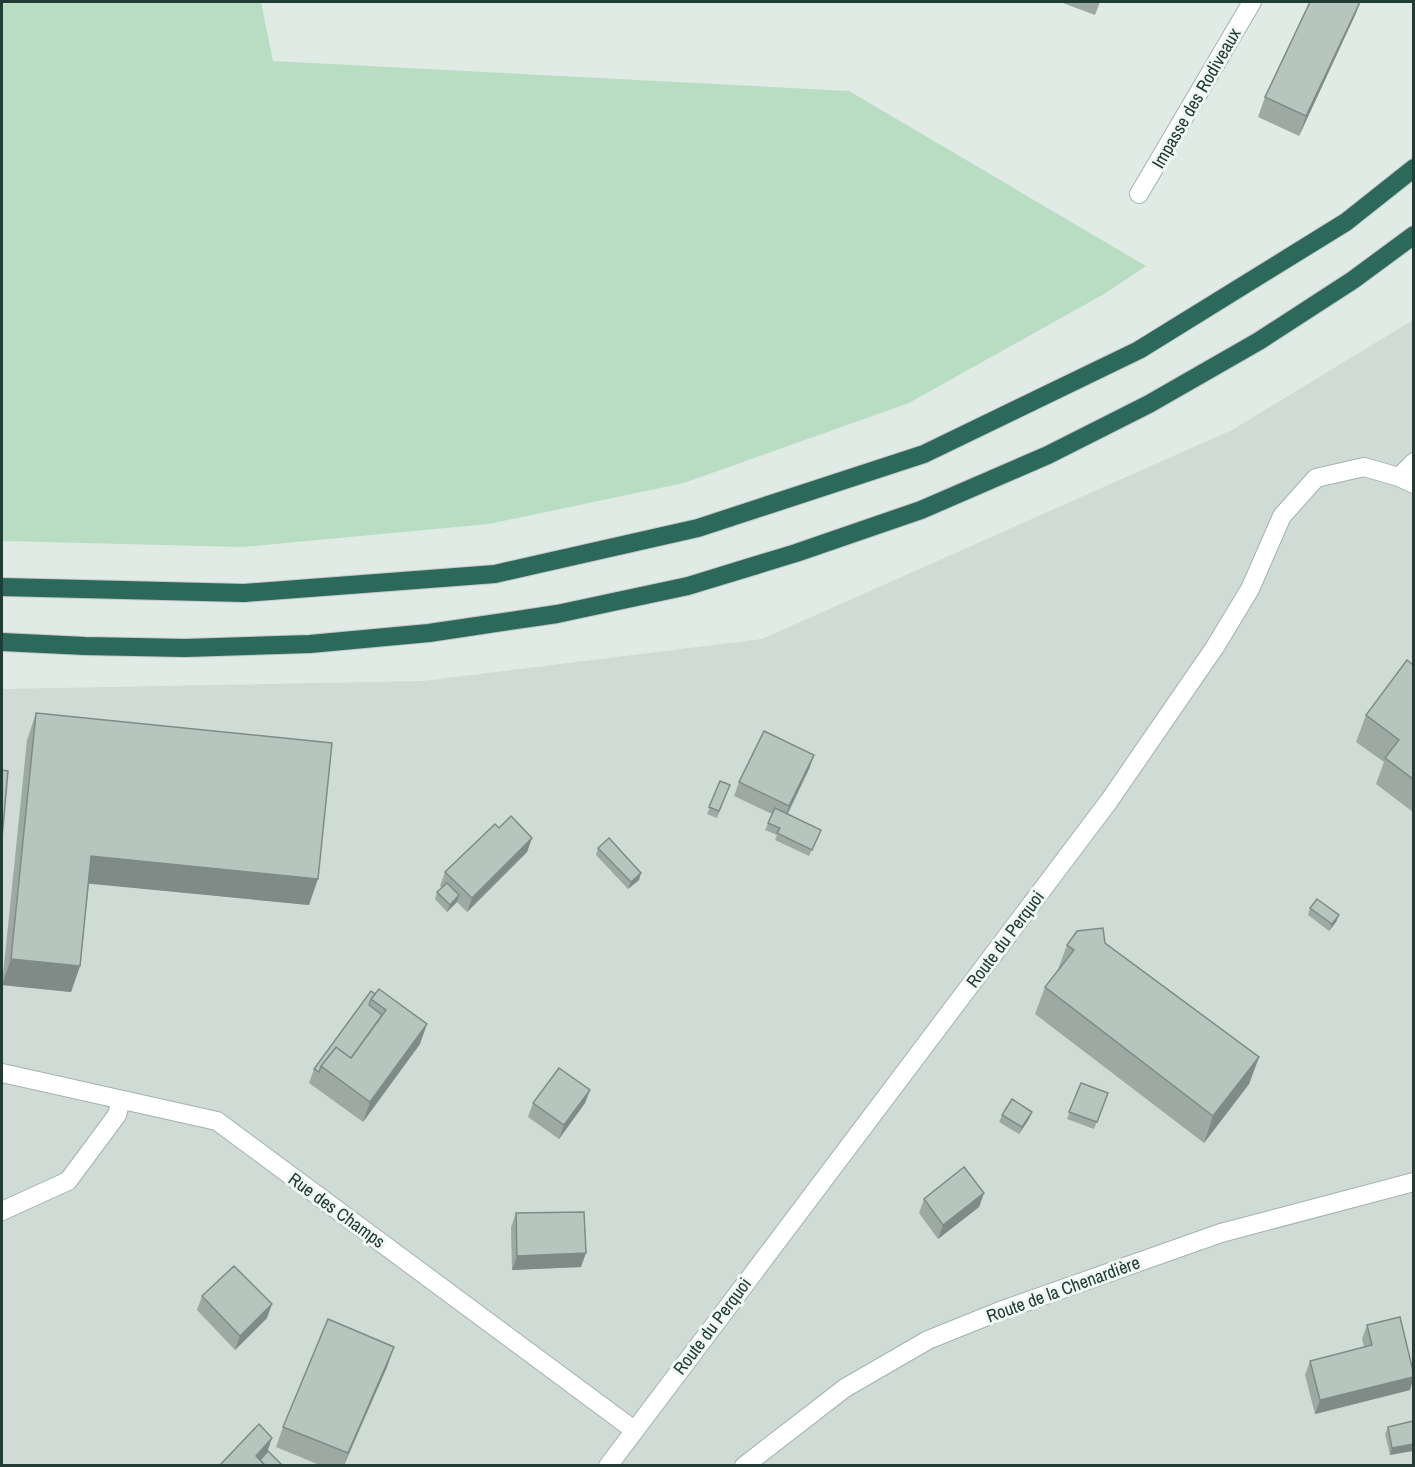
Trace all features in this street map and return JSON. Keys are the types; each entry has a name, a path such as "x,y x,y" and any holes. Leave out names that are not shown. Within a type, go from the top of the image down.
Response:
{"highway":[{"path":"2,587 244,593 495,574 698,528 924,454 1139,350 1346,222 1413,168"},
{"path":"2,642 185,648 310,644 429,633 557,614 688,586 796,554 921,510 1048,456 1149,404 1259,341 1353,280 1413,235"}],"street":[{"name":"Impasse des Rodiveaux","path":"1139,194 1252,2"},
{"path":"1406,481 1413,462"},
{"name":"Route du Perquoi","path":"608,1466 1109,801 1215,647 1250,589 1282,516 1316,478 1364,467 1406,481"},
{"name":"Rue des Champs","path":"2,1073 217,1121 634,1430"},
{"path":"2,1211 68,1181 117,1115 121,1100"},
{"name":"Route de la Chenardière","path":"744,1466 845,1388 928,1340 1000,1311 1221,1233 1413,1182"}],"shaded area":[{"path":"1413,320 1413,1465 2,1466 2,689 423,681 762,639 1232,430"}],"green space":[{"path":"2,2 261,2 273,61 849,91 1146,266 1104,294 909,403 684,483 489,524 242,547 2,541"}],"building":[{"path":"1310,2 1360,2 1306,116 1265,97"},
{"path":"1407,660 1413,665 1413,779 1385,758 1399,740 1366,715"},
{"path":"36,713 332,743 318,879 91,856 80,966 11,959"},
{"path":"764,731 814,755 789,806 739,782"},
{"path":"2,770 8,771 2,838"},
{"path":"720,781 730,785 719,811 709,807"},
{"path":"775,808 821,830 812,850 777,833 780,828 768,823"},
{"path":"511,816 532,838 472,898 445,872 495,824 499,828"},
{"path":"609,838 641,873 631,882 598,848"},
{"path":"447,883 459,895 450,905 437,892"},
{"path":"1317,899 1339,915 1332,924 1310,908"},
{"path":"1103,928 1105,943 1259,1057 1213,1116 1045,987 1074,950 1067,945 1077,931"},
{"path":"379,989 427,1024 370,1102 321,1066 336,1047 351,1058 386,1010 371,999"},
{"path":"371,991 375,994 369,1005 382,1015 351,1058 336,1047 319,1072 314,1069"},
{"path":"559,1068 590,1090 564,1125 533,1103"},
{"path":"1081,1083 1108,1093 1097,1122 1069,1112"},
{"path":"1012,1099 1032,1112 1022,1127 1002,1115"},
{"path":"964,1167 984,1193 943,1225 924,1199"},
{"path":"584,1212 586,1253 517,1256 516,1213"},
{"path":"234,1266 272,1304 240,1336 202,1296"},
{"path":"1400,1317 1413,1377 1320,1400 1310,1361 1372,1345 1367,1325"},
{"path":"328,1319 394,1347 348,1453 283,1427"},
{"path":"1413,1421 1413,1444 1392,1448 1388,1427"},
{"path":"259,1424 272,1438 256,1456 266,1466 219,1466"},
{"path":"268,1451 283,1466 266,1466 260,1460"}]}
